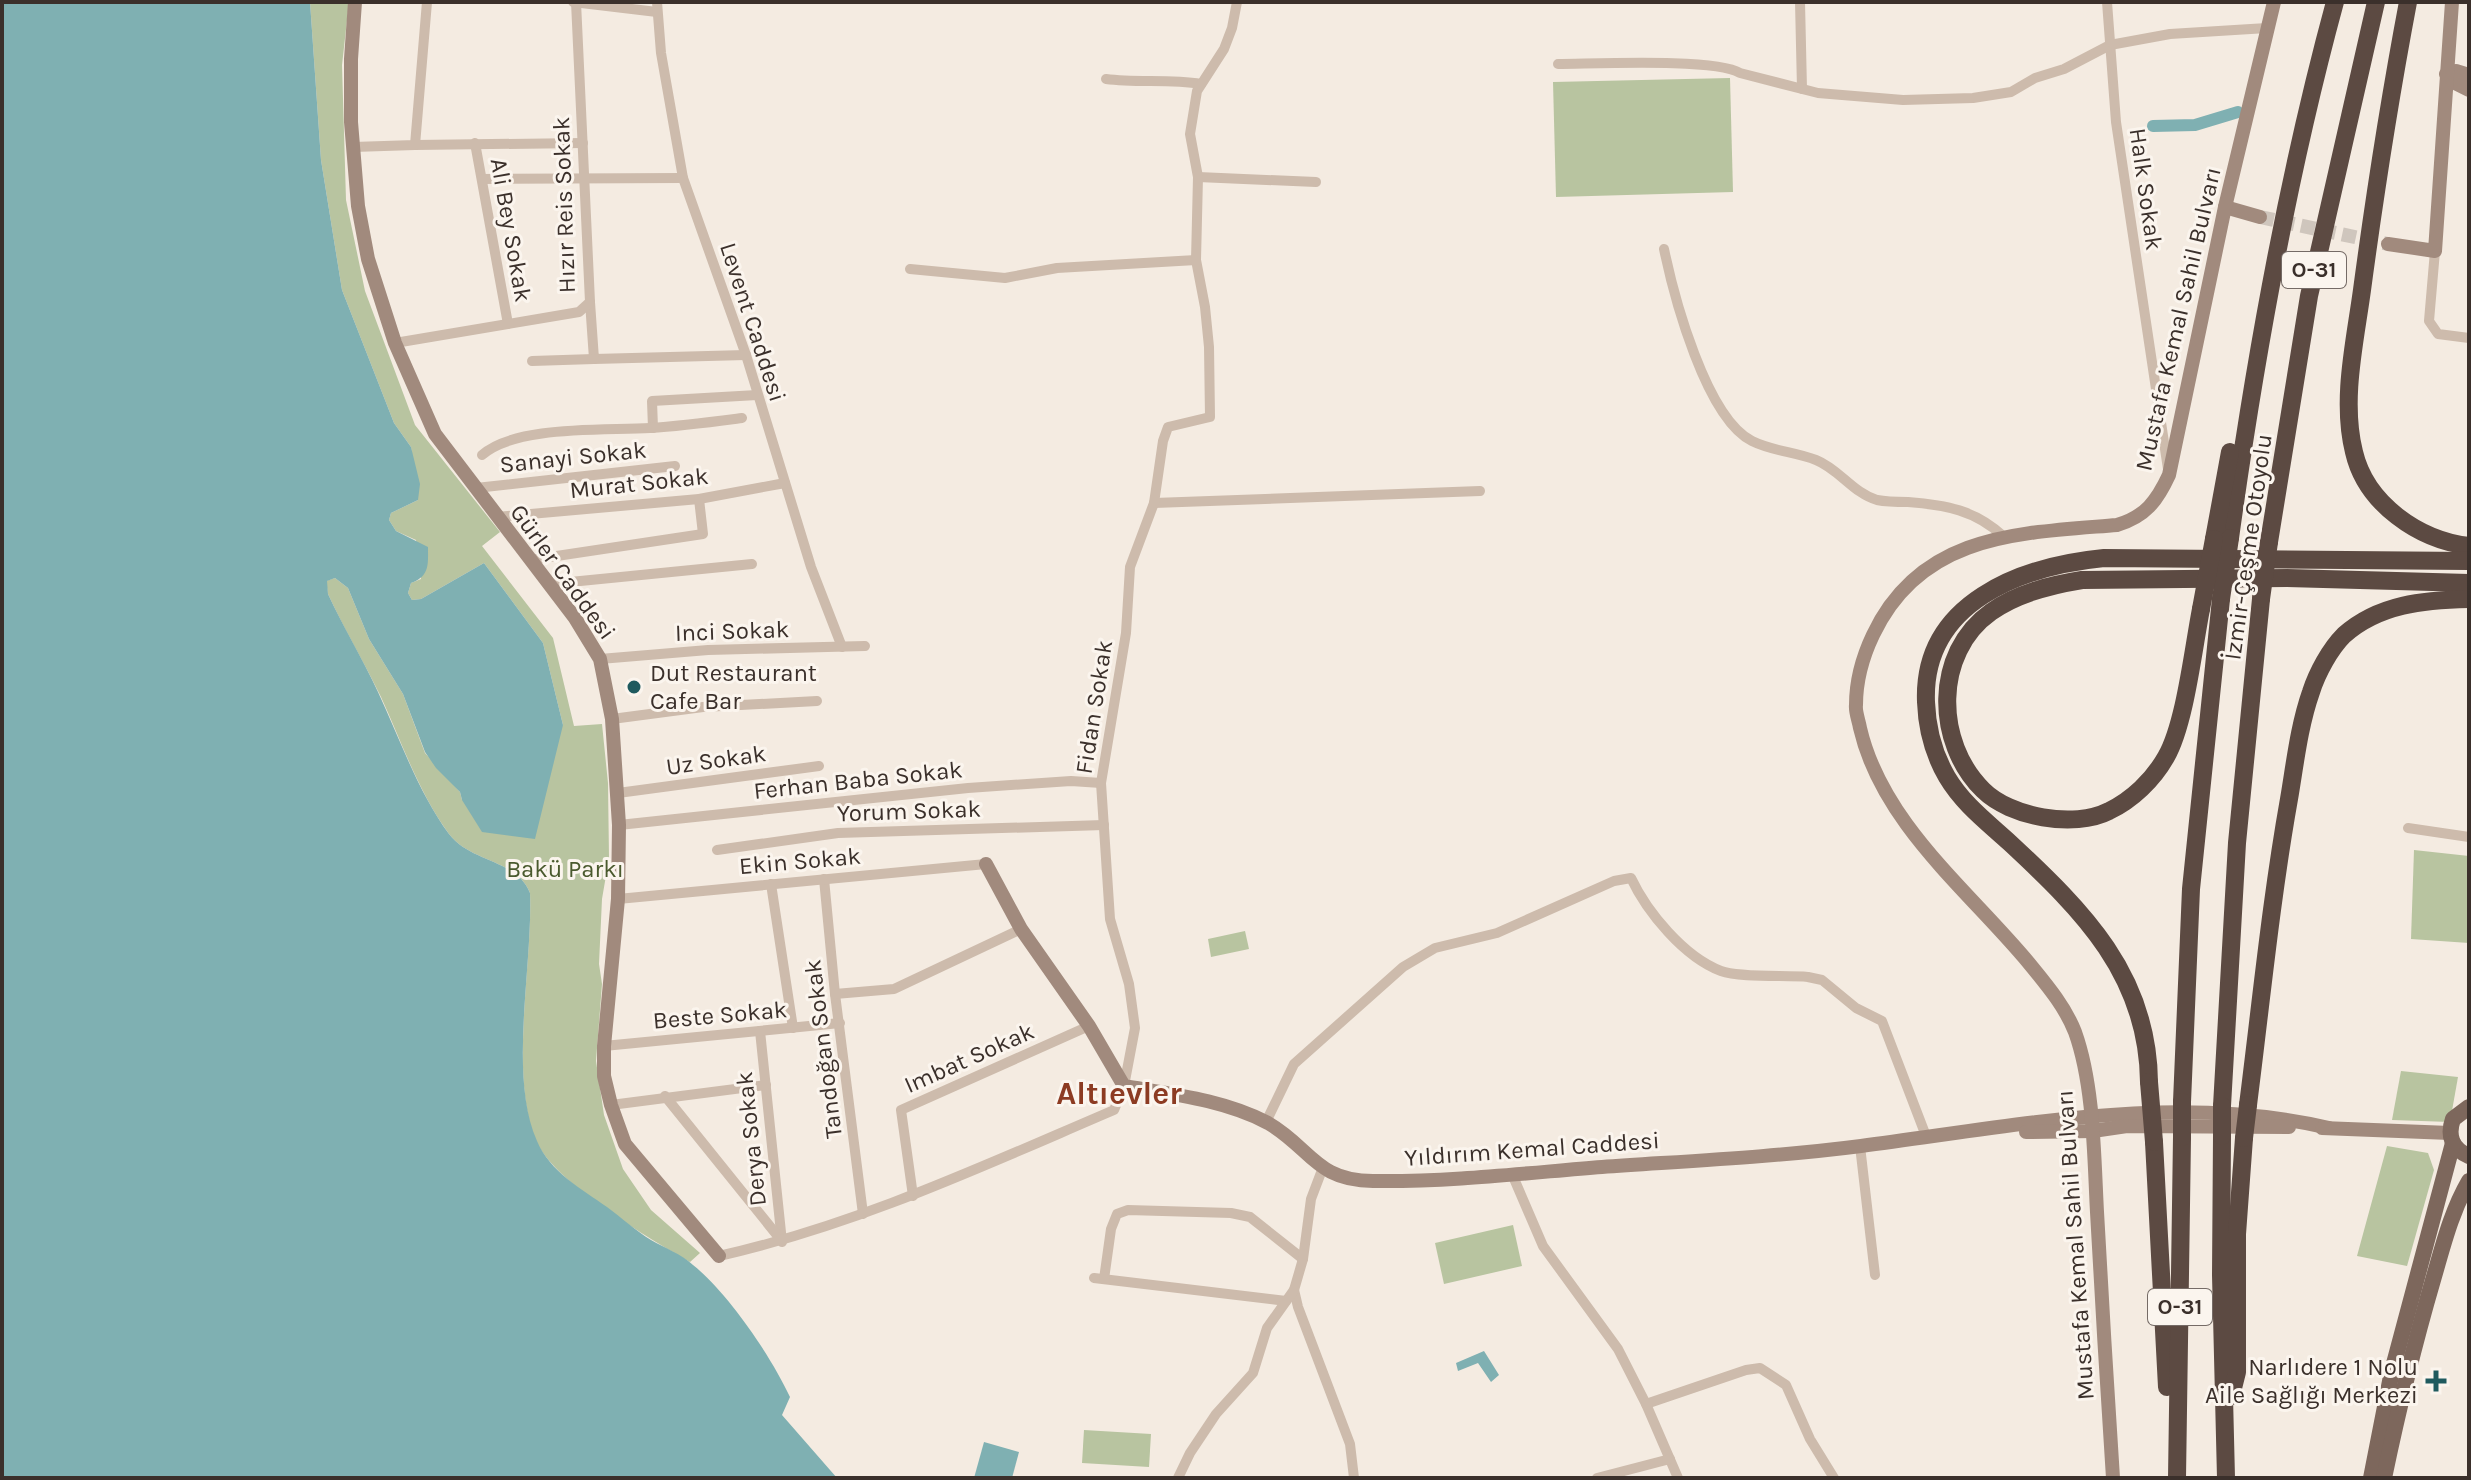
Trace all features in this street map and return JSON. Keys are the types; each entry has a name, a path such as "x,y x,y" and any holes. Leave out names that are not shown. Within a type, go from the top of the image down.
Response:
{"highway":[{"name":"İzmir-Çeşme Otoyolu","path":"2177,1478 2182,1102 2191,889 2221,599 2222,539 2285,211 2335,2"},
{"name":"İzmir-Çeşme Otoyolu","path":"2226,1414 2221,1275 2222,1106 2237,843 2261,599 2309,296 2376,2"},
{"path":"2408,2 2372,216 2350,381 2349,418 2354,454 2368,484 2388,510 2434,538 2469,546"},
{"path":"2222,539 2201,609 2177,729 2155,775 2107,813 2078,819 2050,819 2019,812 1983,790 1965,766 1951,739 1946,709 1947,683 1957,656 1972,631 1989,613 2035,591 2058,584 2097,579 2315,579 2469,583"},
{"path":"2170,1478 2154,1142 2144,1033 2137,1009 2128,984 2104,944 2075,906 1961,797 1935,756 1927,726 1925,690 1930,666 1943,633 1965,608 1989,590 2020,575 2075,561 2104,558 2469,561"},
{"path":"2226,1414 2237,1372 2237,1234 2244,1138 2279,858 2311,691 2342,637 2365,619 2396,606 2443,599 2469,599"},
{"name":"O-31","path":"2226,1414 2226,1478"}],"main road":[{"path":"2371,1478 2396,1356 2452,1138 2453,1119 2466,1108 2469,1089"},
{"path":"2452,1138 2458,1150 2469,1156"},
{"path":"2384,1478 2409,1365 2431,1285 2455,1208 2469,1181"}],"street":[{"name":"Gürler Caddesi","path":"355,2 351,59 358,206 366,250 395,343 435,434 550,584 600,659 612,719 619,825 618,899 604,1046 604,1076 611,1105 625,1144 719,1256"},
{"path":"415,145 427,2"},
{"path":"575,2 657,7"},
{"name":"Hızır Reis Sokak","path":"395,343 579,312 590,302 575,2"},
{"path":"910,269 1005,278 1057,268 1196,260 1198,177 1190,134 1192,114 1201,84 1224,49 1237,2"},
{"path":"1800,2 1802,89"},
{"name":"Halk Sokak","path":"2107,2 2116,122 2169,475"},
{"name":"Mustafa Kemal Sahil Bulvarı","path":"2113,1478 2093,1131 2080,1047 2064,1011 2015,947 1919,838 1884,791 1865,749 1855,707 1863,657 1881,620 1908,583 1946,556 2003,536 2117,525 2130,521 2147,511 2169,475 2225,207 2274,2"},
{"path":"2452,2 2429,321 2438,334 2469,338"},
{"name":"Levent Caddesi","path":"657,7 661,53 683,178 746,355 811,567 842,647"},
{"path":"1558,64 1731,67 1740,73 1818,93 1903,100 1973,98 2011,92 2110,45 2170,34 2267,28"},
{"path":"2449,35 2469,75"},
{"path":"2446,74 2456,71 2469,75"},
{"path":"2446,74 2451,81 2469,91"},
{"path":"1106,79 1201,84"},
{"path":"2443,108 2454,97 2469,91"},
{"name":"Ali Bey Sokak","path":"475,143 508,324"},
{"path":"353,147 583,143"},
{"path":"1198,177 1316,182"},
{"path":"482,179 683,178"},
{"path":"2225,207 2260,217"},
{"path":"2388,244 2435,251"},
{"path":"1664,249 1674,294 1693,352 1707,383 1735,427 1749,440 1817,460 1858,490 1879,500 1955,507 1977,515 2003,536"},
{"name":"Fidan Sokak","path":"1124,1086 1135,1028 1129,984 1110,919 1101,783 1126,633 1130,567 1154,503 1163,441 1168,427 1210,417 1208,334 1196,260"},
{"path":"590,302 594,359"},
{"path":"532,361 746,355"},
{"path":"653,428 652,401 757,395"},
{"path":"482,455 489,449 532,434 653,428 742,418"},
{"name":"Sanayi Sokak","path":"476,488 675,466"},
{"name":"Murat Sokak","path":"497,517 699,499 785,483"},
{"path":"1154,503 1480,491"},
{"path":"530,560 703,534 699,499"},
{"path":"550,584 752,564"},
{"name":"Inci Sokak","path":"600,659 708,650 865,646"},
{"path":"612,719 703,707 817,701"},
{"name":"Uz Sokak","path":"618,793 819,766"},
{"name":"Ferhan Baba Sokak","path":"619,825 968,788 1071,781 1101,783"},
{"name":"Yorum Sokak","path":"717,850 838,833 1104,825"},
{"path":"2408,828 2469,837"},
{"path":"719,1256 782,1242 913,1196 1114,1110 1124,1086 1089,1026 1021,929 986,864"},
{"name":"Ekin Sokak","path":"618,899 986,864"},
{"path":"1266,1122 1294,1064 1403,967 1435,948 1497,933 1614,881 1631,878 1639,896 1664,929 1721,971 1822,980 1856,1008 1882,1021 1926,1136"},
{"name":"Tandoğan Sokak","path":"824,879 863,1214"},
{"path":"771,884 793,1028"},
{"path":"835,994 894,989 1021,929"},
{"name":"Beste Sokak","path":"604,1046 840,1023"},
{"name":"Imbat Sokak","path":"913,1196 901,1110 1089,1026"},
{"name":"Derya Sokak","path":"760,1031 782,1242"},
{"path":"611,1105 766,1085"},
{"name":"Yıldırım Kemal Caddesi","path":"1124,1086 1190,1097 1266,1122 1289,1138 1322,1170 1354,1180 1374,1181 1512,1174 1860,1146 2090,1115 2283,1117 2329,1128"},
{"path":"665,1096 782,1242"},
{"name":"Yıldırım Kemal Caddesi","path":"1966,1132 2093,1131 2127,1126 2185,1125 2329,1128 2452,1138"},
{"path":"1860,1146 1875,1275"},
{"path":"1178,1478 1190,1453 1216,1414 1253,1373 1267,1328 1294,1290 1303,1259 1311,1199 1322,1170"},
{"path":"1512,1174 1543,1246 1618,1349 1678,1478"},
{"path":"1286,1301 1099,1279 1117,1214 1128,1210 1231,1213 1250,1217 1303,1259"},
{"path":"1294,1290 1350,1444 1354,1478"},
{"path":"1646,1404 1760,1368 1786,1385 1810,1439 1834,1478"},
{"path":"1597,1478 1670,1459"}],"green space":[{"name":"Bakü Parkı","path":"310,2 349,2 342,65 346,200 365,291 415,425 500,532 482,546 553,638 574,726 602,724 608,783 609,858 602,899 599,964 602,984 596,1061 604,1115 623,1169 651,1210 700,1253 690,1262 584,1193 548,1159 537,1143 528,1117 523,1055 530,893 515,874 458,843 438,818 328,594 326,581 335,578 348,588 369,639 403,694 425,753 460,792 462,800 563,725 543,643 484,563 421,599 412,600 408,593 411,583 421,579 416,540 396,531 389,520 391,513 418,500 411,447 394,423 342,290 321,160"},
{"path":"1730,78 1733,192 1556,197 1553,82"},
{"path":"2414,850 2469,856 2469,943 2411,939"},
{"path":"1245,931 1249,949 1211,957 1208,939"},
{"path":"2401,1071 2458,1077 2450,1122 2392,1120"},
{"path":"2387,1146 2428,1153 2434,1170 2407,1266 2357,1256"},
{"path":"1513,1225 1522,1266 1444,1284 1435,1243"},
{"path":"1084,1430 1151,1434 1149,1467 1082,1463"}],"water":[{"path":"2,2 310,2 321,160 342,290 394,423 411,447 420,484 418,500 391,513 389,520 396,531 428,547 427,569 422,577 411,583 408,593 412,600 421,599 484,563 543,643 563,725 535,839 482,832 460,792 425,752 403,694 369,639 348,588 335,578 327,581 328,594 438,818 458,843 515,874 530,893 524,1085 528,1115 543,1152 568,1179 645,1236 688,1261 720,1292 772,1363 790,1397 782,1415 837,1478 2,1478"},
{"path":"1484,1351 1499,1375 1491,1382 1478,1363 1458,1371 1456,1363"},
{"path":"984,1442 1019,1452 1012,1478 974,1478"}],"waterway":[{"path":"2153,126 2195,125 2238,112"}],"tunnel":[{"path":"2260,217 2388,244"}],"place":[{"name":"Dut Restaurant Cafe Bar","path":"634,687"},
{"name":"Narlıdere 1 Nolu Aile Sağlığı Merkezi","path":"2436,1381"}],"district":[{"name":"Altıevler","path":"1119,1093"}]}
